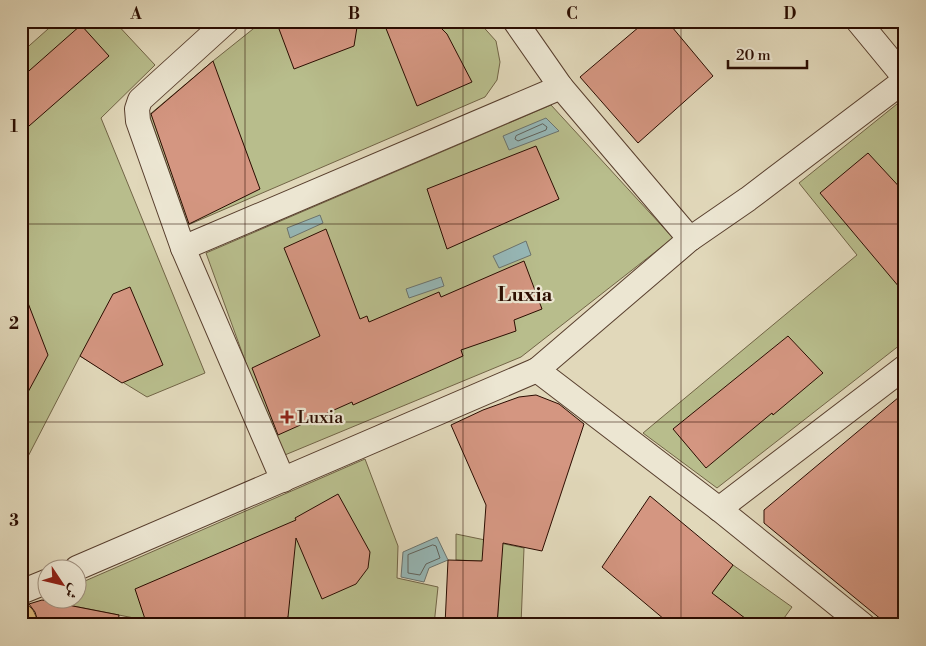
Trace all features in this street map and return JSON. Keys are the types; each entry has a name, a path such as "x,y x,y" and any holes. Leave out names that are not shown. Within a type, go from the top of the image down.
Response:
{"main road":[{"path":"21,618 24,625"}],"street":[{"path":"227,21 140,100 137,109 138,121 183,248 283,480"},
{"path":"515,21 560,87 690,238"},
{"path":"88,563 537,370 690,238 748,199 905,79 858,21"},
{"path":"183,248 560,87"},
{"path":"719,509 905,367"},
{"path":"537,370 719,509 863,625"},
{"path":"21,592 38,585"}],"green space":[{"path":"57,21 114,21 155,65 101,118 205,373 147,397 80,356 21,470 21,53"},
{"path":"263,21 478,21 496,41 500,62 497,80 485,97 188,225 149,115"},
{"path":"897,104 905,114 905,341 717,488 643,433 857,255 799,183"},
{"path":"551,105 673,238 521,357 280,457 206,253"},
{"path":"365,459 398,546 397,578 438,587 434,625 139,625 134,618 83,608 88,608 88,580"},
{"path":"456,534 524,548 521,625 497,625 501,562 456,560"},
{"path":"733,565 792,607 779,625 687,625"}],"water":[{"path":"546,118 559,131 509,150 503,136"},
{"path":"320,215 323,223 290,238 287,228"},
{"path":"526,241 531,255 499,268 493,256"},
{"path":"441,277 444,286 409,298 406,289"},
{"path":"437,537 448,560 429,568 424,582 401,577 403,552"}],"building":[{"path":"276,21 358,21 354,46 294,69"},
{"path":"383,21 434,21 447,34 472,82 417,106"},
{"path":"646,21 667,21 713,76 638,143 580,77"},
{"path":"81,25 109,56 21,133 21,78"},
{"path":"213,61 260,189 189,224 151,114"},
{"path":"536,146 559,199 447,249 427,189"},
{"path":"868,153 905,193 905,294 820,193"},
{"path":"326,229 360,319 367,316 369,322 439,292 441,297 524,261 542,309 514,320 516,331 461,350 463,356 353,405 352,402 278,435 252,368 320,336 284,248"},
{"path":"130,287 163,365 122,383 80,356 113,294"},
{"path":"23,290 48,355 21,405 21,291"},
{"path":"788,336 823,373 706,468 673,429"},
{"path":"905,392 905,625 888,625 764,523 764,510"},
{"path":"536,395 559,404 584,424 542,551 503,543 497,625 445,625 448,560 482,561 486,505 451,425 483,410 519,397"},
{"path":"338,494 370,552 368,568 356,584 322,599 296,538 288,617 269,625 147,625 135,589 296,520 295,518"},
{"path":"650,496 733,565 712,593 754,625 671,625 602,567"},
{"path":"38,601 38,608 83,608 119,615 118,625 39,625 35,612 29,604"}],"place":[{"name":"Luxia","path":"287,417"}],"district":[{"name":"Luxia","path":"525,294"}]}
